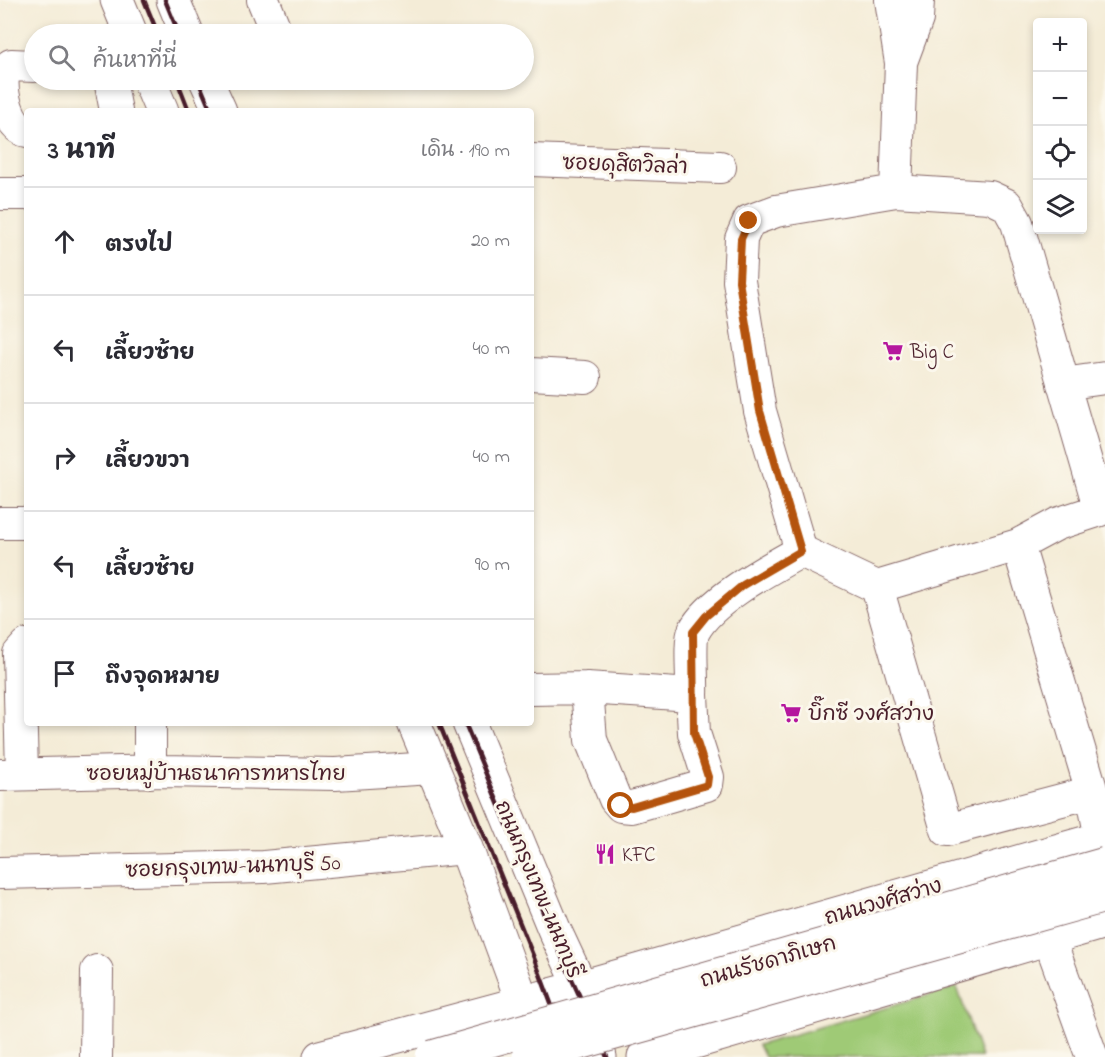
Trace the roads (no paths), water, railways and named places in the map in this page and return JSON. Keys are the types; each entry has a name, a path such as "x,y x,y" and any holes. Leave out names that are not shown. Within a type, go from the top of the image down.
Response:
{"main road":[{"path":"117,0 127,24"},
{"path":"173,0 183,24"},
{"path":"153,90 161,108"},
{"path":"211,90 219,108"},
{"path":"415,726 466,848 522,1002 545,1057"},
{"name":"ถนนกรุงเทพ-นนทบุรี","path":"470,726 554,929 582,987 600,1057"},
{"name":"ถนนวงศ์สว่าง","path":"522,1002 582,987 925,888 1104,847"},
{"name":"ถนนรัชดาภิเษก","path":"432,1057 1104,847"},
{"path":"925,888 902,906 897,917 896,934 901,942 917,954 935,961 959,965"},
{"name":"ถนนรัชดาภิเษก","path":"530,1057 1105,896"},
{"path":"644,1057 1105,922"},
{"path":"320,1057 522,1002"}],"street":[{"path":"263,0 273,24"},
{"path":"891,0 901,63 896,191"},
{"path":"901,63 916,18 918,0"},
{"path":"24,66 11,65 3,76 12,121 16,128 24,130"},
{"path":"112,90 115,108"},
{"name":"ซอยดุสิตวิลล่า","path":"534,160 720,167"},
{"path":"896,191 990,197 1007,205 1017,223 1100,510 1057,524 1018,545 877,588 801,551 760,411 739,281 741,239 749,221 776,211 896,191"},
{"path":"0,194 24,194"},
{"path":"534,374 585,377"},
{"path":"1063,384 1105,378"},
{"path":"0,524 24,523"},
{"path":"1018,545 1092,792 1104,847"},
{"path":"587,688 591,740 615,799 621,806 632,807 707,785 708,777 694,733 693,632 706,616 743,585 801,551"},
{"path":"877,588 947,830 1092,792"},
{"path":"11,774 19,654 24,648"},
{"path":"534,689 587,688 693,695"},
{"path":"150,726 150,772"},
{"name":"ซอยหมู่บ้านธนาคารทหารไทย","path":"11,774 150,772 334,774 433,768"},
{"name":"ซอยกรุงเทพ-นนทบุรี 50","path":"0,873 264,867 466,848"},
{"path":"1049,938 1092,1057"},
{"path":"96,1057 98,971"}],"railway":[{"path":"144,0 154,24"},
{"path":"165,0 175,24"},
{"path":"181,90 188,108"},
{"path":"202,90 210,108"},
{"path":"440,726 534,958 571,1057"},
{"path":"466,726 557,946 607,1057"}],"place":[{"name":"Big C","path":"893,351"},
{"name":"บิ๊กซี วงศ์สว่าง","path":"791,713"},
{"name":"KFC","path":"605,854"}]}
